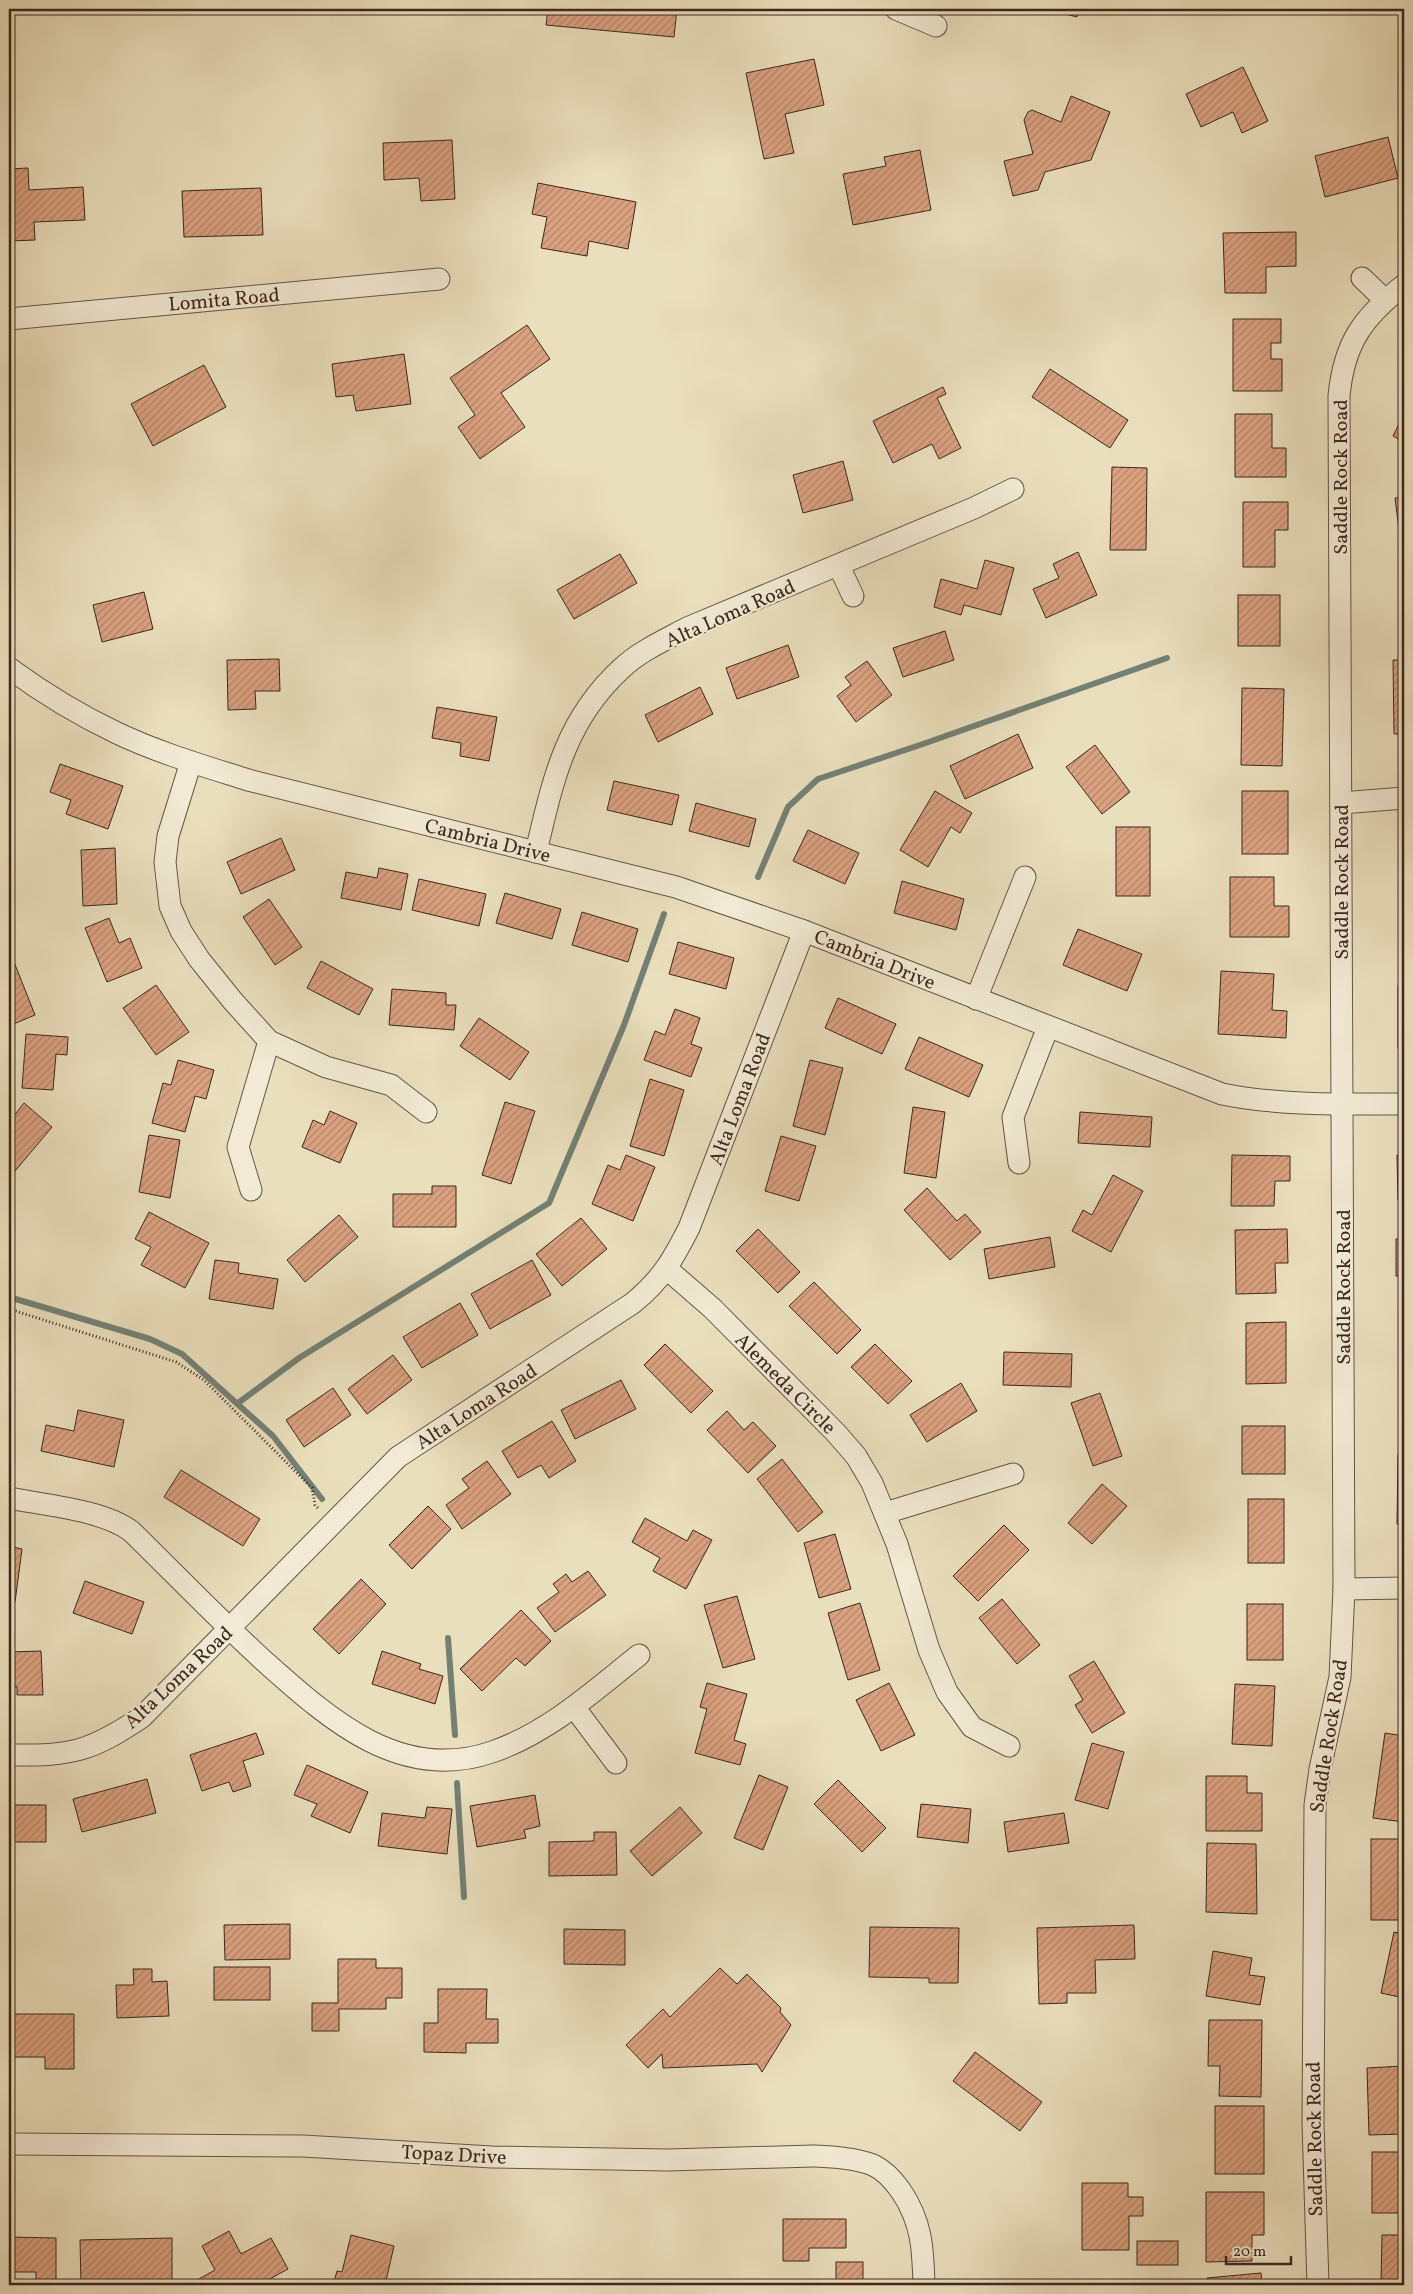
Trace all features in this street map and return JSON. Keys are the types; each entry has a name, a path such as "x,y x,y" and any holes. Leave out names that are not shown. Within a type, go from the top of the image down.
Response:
{"street":[{"path":"896,9 936,26"},
{"path":"1362,278 1385,300"},
{"name":"Lomita Road","path":"9,319 439,279"},
{"name":"Saddle Rock Road","path":"1318,2285 1313,2123 1315,1805 1323,1753 1340,1677 1344,1588 1339,396 1341,370 1348,350 1357,333 1371,314 1404,285"},
{"name":"Alta Loma Road","path":"536,852 551,786 563,751 581,716 603,688 623,667 651,648 687,628 839,566 974,508 1013,489"},
{"path":"839,566 854,596"},
{"name":"Cambria Drive","path":"9,668 67,706 118,734 191,762 248,780 676,887 804,931 1222,1094 1257,1101 1284,1103 1404,1104"},
{"path":"191,762 168,836 165,862 170,906 181,931 199,959 232,1000 269,1040 326,1067 391,1085 426,1112"},
{"path":"1341,803 1404,798"},
{"path":"976,999 1025,877"},
{"name":"Alta Loma Road","path":"9,1755 72,1753 96,1745 117,1734 142,1717 230,1630 398,1457 632,1303 653,1287 667,1269 689,1228 804,931"},
{"path":"1019,1163 1013,1117 1048,1027"},
{"path":"251,1190 238,1147 269,1040"},
{"name":"Alemeda Circle","path":"667,1269 712,1308 836,1433 856,1456 868,1476 897,1544 929,1650 948,1692 972,1727 1009,1746"},
{"path":"884,1512 1012,1474"},
{"path":"9,1498 119,1522 131,1531 230,1630 318,1710 347,1730 405,1756 431,1761 461,1759 491,1752 530,1735 574,1707 639,1655"},
{"path":"1344,1588 1404,1588"},
{"path":"574,1707 616,1763"},
{"name":"Topaz Drive","path":"9,2144 303,2146 492,2157 648,2159 813,2156 834,2158 872,2165 894,2181 917,2219 923,2249 924,2285"}],"path":[{"path":"9,1309 176,1362 204,1380 312,1488 315,1505 336,1521"}],"building":[{"path":"548,9 677,9 674,37 546,25"},
{"path":"1046,9 1079,9 1077,17"},
{"path":"814,59 824,105 785,114 794,153 764,159 746,73"},
{"path":"1243,67 1268,121 1242,133 1233,112 1201,127 1186,94"},
{"path":"1071,96 1110,112 1091,160 1045,172 1038,190 1013,196 1004,161 1033,154 1024,120 1028,112 1032,110 1061,122"},
{"path":"1388,137 1398,178 1325,197 1315,156"},
{"path":"452,140 455,199 421,201 419,178 384,180 383,143"},
{"path":"920,150 931,210 853,225 843,174 886,166 884,157"},
{"path":"28,168 29,190 83,187 85,220 34,222 35,240 9,241 9,169"},
{"path":"538,183 636,202 628,249 589,241 587,256 541,248 547,217 532,214"},
{"path":"261,188 263,235 184,237 182,191"},
{"path":"1296,232 1296,266 1266,267 1266,293 1225,293 1223,233"},
{"path":"1233,319 1281,319 1281,343 1271,343 1271,359 1282,359 1282,391 1233,391"},
{"path":"527,325 550,359 501,393 525,427 480,459 458,427 475,415 450,378"},
{"path":"404,354 411,404 356,411 353,395 336,397 332,364"},
{"path":"204,365 226,407 153,446 131,404"},
{"path":"1050,369 1128,420 1110,448 1032,397"},
{"path":"943,387 946,394 937,398 961,448 939,459 932,444 893,463 873,421"},
{"path":"1235,414 1272,414 1272,448 1286,448 1286,477 1235,477"},
{"path":"1404,414 1404,442 1393,436"},
{"path":"843,461 853,500 803,513 793,475"},
{"path":"1112,467 1147,468 1146,550 1110,550"},
{"path":"1404,497 1404,569 1395,498"},
{"path":"1243,502 1288,502 1288,530 1275,530 1275,567 1243,567"},
{"path":"1078,552 1097,595 1046,618 1033,589 1059,578 1053,564"},
{"path":"620,554 637,583 574,619 557,590"},
{"path":"985,560 1014,568 1001,615 964,605 961,615 934,607 941,579 977,589"},
{"path":"144,592 153,629 102,642 93,605"},
{"path":"1238,595 1280,595 1280,646 1238,646"},
{"path":"945,631 954,660 903,677 893,648"},
{"path":"788,645 799,677 737,699 726,668"},
{"path":"279,659 280,691 255,691 256,709 228,710 227,660"},
{"path":"1393,660 1404,660 1404,734 1394,734"},
{"path":"867,661 892,695 856,722 837,696 851,685 845,677"},
{"path":"700,687 713,714 658,742 645,715"},
{"path":"1242,688 1284,689 1282,766 1241,765"},
{"path":"437,707 497,717 489,761 460,756 461,743 432,738"},
{"path":"1018,734 1033,768 965,799 950,766"},
{"path":"1095,745 1130,792 1102,814 1066,767"},
{"path":"60,764 123,786 108,829 66,814 71,800 50,792"},
{"path":"614,781 679,795 672,825 607,810"},
{"path":"935,791 972,813 960,833 951,827 928,867 900,850"},
{"path":"1242,791 1288,791 1288,854 1242,854"},
{"path":"696,803 756,819 749,847 689,831"},
{"path":"1116,827 1150,827 1150,896 1116,896"},
{"path":"808,830 859,853 845,884 793,861"},
{"path":"281,838 295,870 241,894 227,862"},
{"path":"1402,842 1404,842 1404,917 1400,917"},
{"path":"115,848 117,904 83,906 81,850"},
{"path":"379,868 408,874 401,910 341,898 346,872 377,878"},
{"path":"1230,877 1274,877 1274,906 1289,906 1289,937 1230,937"},
{"path":"419,879 486,894 479,926 412,910"},
{"path":"902,881 964,899 956,930 894,913"},
{"path":"505,893 561,909 552,939 496,923"},
{"path":"269,899 302,947 275,965 243,917"},
{"path":"582,912 638,929 628,962 572,945"},
{"path":"109,918 119,943 130,938 142,968 107,982 85,928"},
{"path":"1078,929 1142,954 1127,991 1063,965"},
{"path":"678,942 734,958 726,989 669,974"},
{"path":"12,957 35,1015 9,1026 9,958"},
{"path":"321,961 373,989 359,1015 307,988"},
{"path":"1221,971 1274,974 1272,1010 1287,1011 1286,1038 1218,1034"},
{"path":"156,985 189,1032 156,1055 123,1008"},
{"path":"1398,986 1404,986 1404,1048 1398,1048"},
{"path":"392,989 446,993 446,1005 456,1005 454,1030 389,1025"},
{"path":"838,998 896,1024 882,1054 825,1028"},
{"path":"675,1009 700,1018 691,1044 702,1048 691,1077 644,1060 655,1031 665,1035"},
{"path":"479,1018 529,1052 510,1080 460,1046"},
{"path":"26,1034 68,1037 67,1055 56,1054 53,1090 22,1088"},
{"path":"919,1037 983,1065 969,1097 905,1069"},
{"path":"178,1060 214,1070 206,1099 195,1096 185,1132 152,1123 163,1083 171,1085"},
{"path":"810,1060 843,1068 825,1135 793,1126"},
{"path":"650,1079 684,1090 664,1156 630,1146"},
{"path":"505,1102 535,1111 511,1184 482,1175"},
{"path":"24,1103 52,1127 10,1177 9,1122"},
{"path":"913,1107 945,1112 936,1178 904,1173"},
{"path":"330,1111 357,1123 340,1163 302,1147 313,1120 324,1125"},
{"path":"1080,1112 1152,1117 1150,1147 1078,1143"},
{"path":"149,1135 180,1140 170,1198 139,1192"},
{"path":"781,1136 816,1146 799,1201 765,1191"},
{"path":"626,1155 655,1167 633,1221 592,1204 608,1165 620,1170"},
{"path":"1232,1155 1290,1156 1290,1181 1275,1181 1274,1206 1231,1206"},
{"path":"1397,1155 1404,1155 1404,1200 1398,1200"},
{"path":"1113,1175 1143,1191 1111,1252 1072,1231 1083,1210 1092,1215"},
{"path":"432,1186 456,1186 456,1227 393,1227 393,1194 432,1194"},
{"path":"927,1188 957,1221 965,1214 981,1232 950,1260 904,1210"},
{"path":"149,1212 209,1243 185,1288 141,1265 151,1247 135,1239"},
{"path":"339,1215 358,1237 305,1282 287,1260"},
{"path":"581,1218 607,1249 562,1286 536,1254"},
{"path":"758,1229 800,1272 778,1293 736,1251"},
{"path":"1287,1229 1288,1263 1275,1263 1276,1293 1236,1294 1235,1230"},
{"path":"1050,1237 1055,1267 989,1279 984,1249"},
{"path":"1396,1239 1404,1239 1404,1276 1396,1276"},
{"path":"215,1260 239,1263 238,1273 278,1279 273,1309 209,1299"},
{"path":"532,1260 551,1295 490,1329 471,1294"},
{"path":"814,1282 861,1330 837,1354 789,1306"},
{"path":"460,1303 478,1335 422,1368 403,1337"},
{"path":"1286,1322 1286,1383 1246,1384 1246,1323"},
{"path":"1401,1335 1404,1335 1404,1409 1402,1409"},
{"path":"665,1344 713,1391 691,1413 644,1365"},
{"path":"875,1344 912,1381 888,1404 851,1367"},
{"path":"1004,1352 1072,1354 1071,1387 1003,1385"},
{"path":"393,1355 412,1380 367,1414 348,1389"},
{"path":"621,1380 636,1409 575,1439 561,1410"},
{"path":"961,1383 977,1411 927,1442 910,1415"},
{"path":"333,1388 351,1415 304,1447 286,1420"},
{"path":"1100,1393 1122,1456 1093,1466 1071,1403"},
{"path":"78,1410 124,1420 114,1467 41,1451 46,1425 74,1431"},
{"path":"727,1411 744,1430 753,1422 776,1446 748,1473 707,1430"},
{"path":"552,1421 576,1461 549,1478 541,1465 518,1478 502,1451"},
{"path":"1242,1426 1285,1426 1285,1474 1242,1474"},
{"path":"1398,1454 1404,1454 1404,1524 1397,1524"},
{"path":"782,1459 823,1512 798,1532 757,1479"},
{"path":"487,1461 511,1494 462,1529 446,1505 469,1488 462,1479"},
{"path":"181,1470 260,1519 243,1546 164,1497"},
{"path":"1102,1484 1127,1506 1092,1544 1068,1523"},
{"path":"1248,1499 1284,1499 1284,1563 1248,1563"},
{"path":"428,1506 451,1529 412,1569 389,1545"},
{"path":"645,1518 687,1541 693,1530 712,1540 686,1589 653,1571 660,1558 632,1542"},
{"path":"1004,1525 1029,1550 978,1601 953,1576"},
{"path":"835,1534 851,1589 819,1598 804,1543"},
{"path":"13,1547 22,1549 15,1602 9,1601 9,1557 12,1558"},
{"path":"588,1571 606,1595 555,1632 537,1608 559,1592 553,1584 566,1574 572,1582"},
{"path":"361,1579 386,1604 339,1654 313,1629"},
{"path":"85,1581 144,1602 132,1634 73,1613"},
{"path":"737,1596 755,1659 723,1668 704,1605"},
{"path":"1002,1599 1040,1645 1017,1664 979,1618"},
{"path":"860,1603 880,1670 848,1680 828,1613"},
{"path":"1247,1604 1283,1604 1283,1660 1247,1660"},
{"path":"521,1610 551,1641 525,1666 516,1658 482,1691 460,1669"},
{"path":"41,1651 43,1695 17,1695 17,1687 9,1687 9,1652"},
{"path":"382,1651 421,1664 419,1669 443,1676 435,1704 372,1684"},
{"path":"1094,1661 1125,1713 1092,1733 1075,1705 1083,1700 1069,1676"},
{"path":"707,1683 747,1694 734,1740 746,1744 740,1765 695,1753 707,1709 700,1707"},
{"path":"889,1683 915,1735 881,1751 856,1700"},
{"path":"1235,1684 1275,1686 1272,1746 1232,1744"},
{"path":"256,1733 264,1754 243,1761 251,1786 233,1792 229,1782 202,1791 190,1755"},
{"path":"1385,1733 1404,1736 1404,1822 1373,1818"},
{"path":"1092,1743 1124,1752 1108,1809 1075,1800"},
{"path":"307,1765 368,1792 350,1833 311,1816 317,1804 294,1795"},
{"path":"759,1775 788,1787 763,1850 734,1838"},
{"path":"1206,1776 1247,1776 1247,1793 1262,1793 1262,1831 1206,1831"},
{"path":"147,1779 156,1813 82,1832 73,1799"},
{"path":"838,1780 886,1828 862,1852 814,1804"},
{"path":"535,1795 540,1826 524,1830 526,1838 477,1847 470,1806"},
{"path":"921,1804 971,1809 968,1843 917,1837"},
{"path":"9,1805 46,1805 46,1842 9,1842"},
{"path":"427,1807 452,1809 447,1854 378,1846 382,1813 425,1818"},
{"path":"680,1807 702,1833 652,1876 630,1851"},
{"path":"1064,1813 1069,1843 1008,1852 1004,1822"},
{"path":"594,1832 616,1832 617,1875 549,1876 549,1842 594,1841"},
{"path":"1371,1839 1404,1839 1404,1920 1371,1920"},
{"path":"1207,1843 1256,1844 1257,1914 1206,1912"},
{"path":"290,1924 290,1959 225,1960 224,1925"},
{"path":"1134,1925 1135,1959 1095,1960 1096,1993 1067,1993 1067,2003 1039,2004 1037,1928"},
{"path":"870,1927 959,1928 958,1983 929,1983 929,1978 869,1977"},
{"path":"564,1929 625,1930 625,1965 564,1964"},
{"path":"1394,1932 1404,1934 1404,1998 1381,1993"},
{"path":"1213,1951 1252,1958 1249,1975 1265,1977 1260,2005 1206,1996"},
{"path":"338,1959 376,1959 376,1968 402,1968 402,1998 386,1998 386,2009 339,2009 339,2031 312,2031 312,2003 338,2003"},
{"path":"214,1967 270,1967 270,2000 214,2000"},
{"path":"720,1968 737,1984 747,1974 781,2008 780,2012 791,2025 762,2072 757,2064 663,2068 662,2054 648,2068 626,2045 663,2009 670,2017"},
{"path":"133,1969 152,1969 152,1982 167,1981 169,2016 117,2018 116,1985 134,1985"},
{"path":"438,1989 487,1989 486,2019 498,2019 498,2043 466,2043 466,2053 424,2052 424,2023 438,2023"},
{"path":"9,2014 74,2014 74,2069 45,2069 45,2057 9,2057"},
{"path":"1209,2020 1262,2020 1261,2097 1219,2096 1220,2066 1208,2066"},
{"path":"975,2052 1042,2102 1020,2131 953,2081"},
{"path":"1403,2066 1404,2134 1369,2135 1367,2068"},
{"path":"1215,2106 1264,2106 1264,2174 1215,2174"},
{"path":"1372,2152 1404,2152 1404,2213 1372,2213"},
{"path":"1082,2183 1128,2183 1128,2197 1143,2197 1143,2216 1129,2216 1129,2250 1082,2250"},
{"path":"1206,2192 1264,2192 1264,2235 1252,2235 1252,2261 1206,2262"},
{"path":"783,2219 846,2219 846,2248 809,2248 809,2261 783,2261"},
{"path":"229,2231 241,2254 271,2238 288,2269 259,2285 199,2285 197,2280 215,2270 202,2246"},
{"path":"351,2235 394,2246 385,2285 333,2285 337,2271 342,2272"},
{"path":"1382,2235 1404,2235 1404,2285 1381,2285"},
{"path":"9,2237 56,2238 56,2285 36,2285 36,2272 9,2272"},
{"path":"172,2238 172,2284 81,2285 80,2240"},
{"path":"1137,2241 1178,2241 1178,2265 1137,2265"},
{"path":"836,2262 863,2262 863,2285 836,2285"},
{"path":"1261,2273 1262,2285 1208,2285 1207,2278"}],"waterway":[{"path":"758,877 788,807 818,779 1167,658"},
{"path":"238,1403 299,1358 549,1203 624,1025 664,914"},
{"path":"9,1297 150,1339 182,1354 273,1436 322,1499"},
{"path":"448,1638 455,1735"},
{"path":"457,1783 464,1897"}]}
